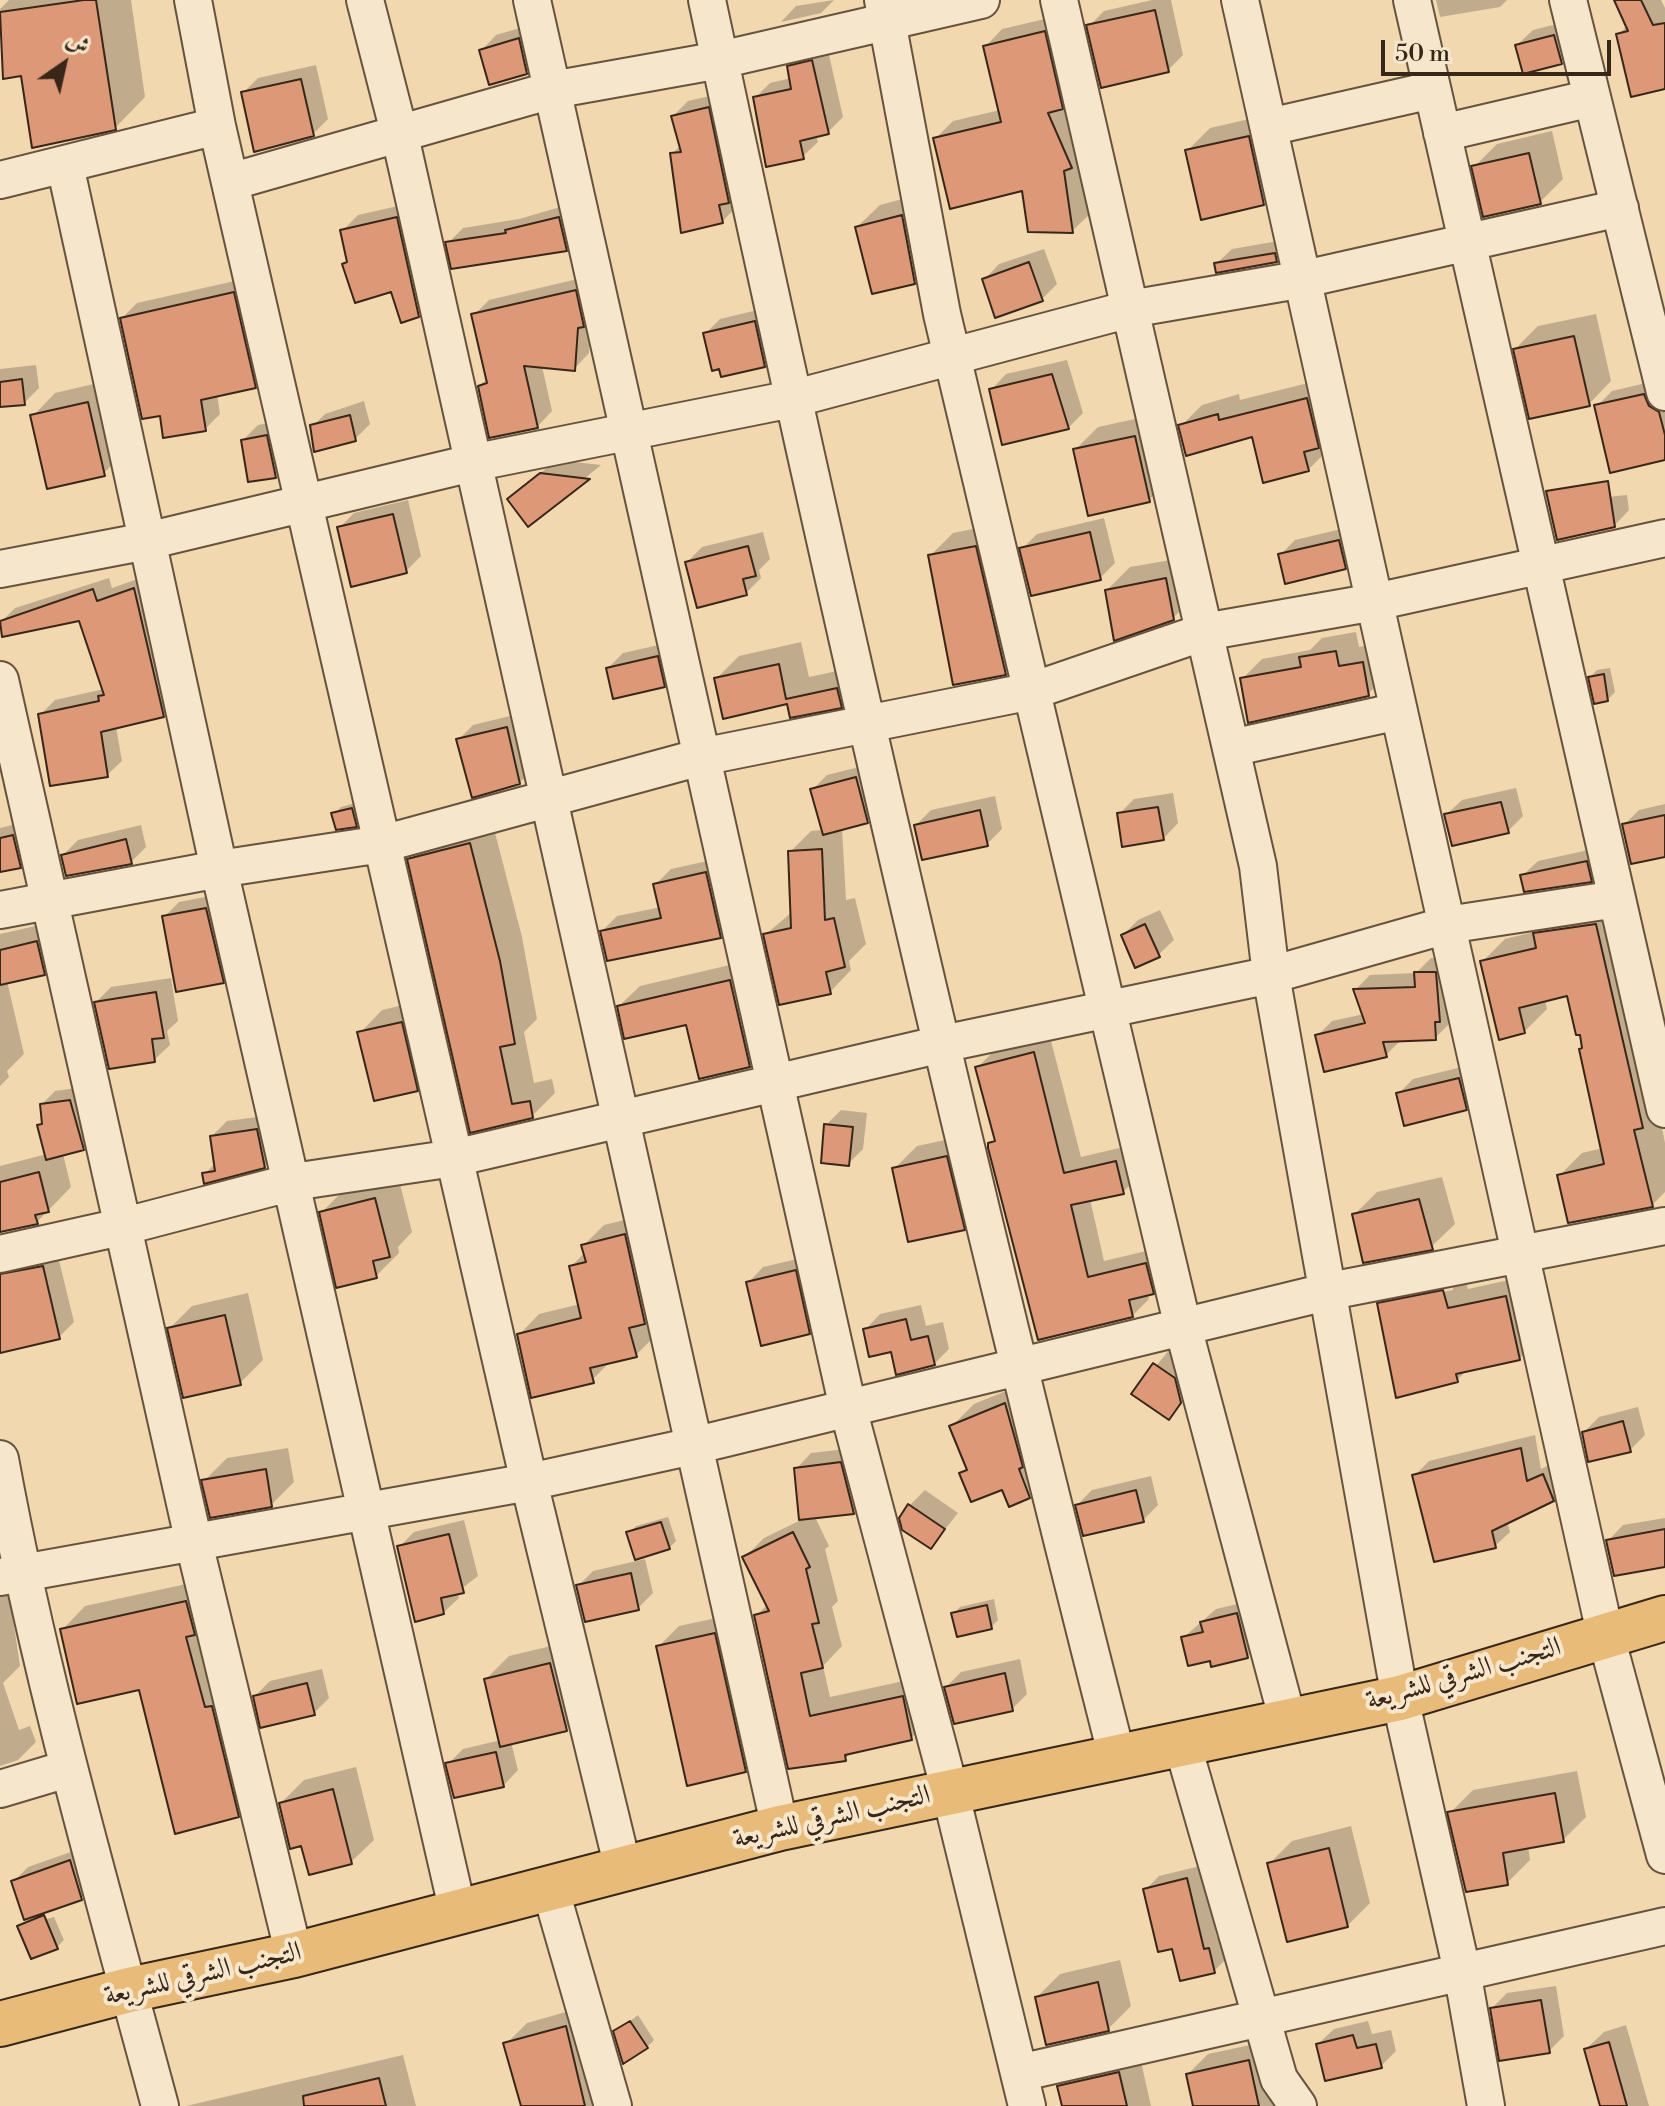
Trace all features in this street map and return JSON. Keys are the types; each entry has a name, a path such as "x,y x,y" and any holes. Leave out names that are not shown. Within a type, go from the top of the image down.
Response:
{"main road":[{"name":"التجنب الشرقي للشريعة","path":"0,2024 129,1990 294,1955 780,1828 1400,1698 1605,1633 1665,1618"}],"street":[{"path":"193,0 217,126 454,1158 623,1868"},
{"path":"365,0 400,136 780,1828"},
{"path":"532,0 848,1408 950,1791 1023,2089 1261,2016 1665,1926"},
{"path":"707,0 792,399 1017,1367 1117,1757"},
{"path":"230,182 400,136 552,90 720,60 885,11 981,0"},
{"path":"1059,0 1258,866 1271,975 1330,1291 1400,1698 1462,1971 1486,2106"},
{"path":"1240,0 1605,1633 1665,1855"},
{"path":"1412,0 1665,1109"},
{"path":"1568,0 1665,392"},
{"path":"885,11 952,354 1183,1327 1288,1721"},
{"path":"1269,127 1432,90"},
{"path":"1442,133 1592,98"},
{"path":"0,180 217,126"},
{"path":"65,165 219,869 458,1912"},
{"path":"0,569 147,541 303,501 472,463 792,399 1130,309 1304,279 1468,245 1620,208"},
{"path":"0,910 219,869 382,844 701,757 868,727 1032,691 1204,632 1375,602 1665,538"},
{"path":"0,680 194,1543 294,1955"},
{"path":"1231,748 1399,711"},
{"path":"0,1254 125,1226 293,1182 454,1158 942,1044 1271,975 1447,925 1617,899"},
{"path":"11,1575 529,1482 693,1446 1330,1291 1665,1226"},
{"path":"0,1459 11,1575 160,2106"},
{"path":"1182,1743 1279,2079 1298,2106"},
{"path":"0,1789 67,1769"},
{"path":"550,1888 613,2106"}],"building":[{"path":"96,0 116,130 32,148 21,76 3,79 0,12"},
{"path":"1614,0 1641,0 1653,25 1665,23 1665,89 1631,97 1616,34 1628,31"},
{"path":"1155,10 1169,72 1101,88 1086,25"},
{"path":"1045,31 1063,109 1048,113 1072,168 1064,171 1073,233 1028,232 1022,191 950,209 933,138 1001,122 983,46"},
{"path":"1554,35 1562,64 1523,74 1515,45"},
{"path":"519,38 527,74 489,85 479,50"},
{"path":"812,60 829,134 800,141 804,159 766,167 753,97 791,89 787,66"},
{"path":"301,79 314,136 254,152 241,92"},
{"path":"709,107 729,203 719,205 723,223 681,233 670,153 681,152 671,116"},
{"path":"1249,136 1264,205 1201,220 1185,150"},
{"path":"1529,153 1541,204 1483,217 1471,166"},
{"path":"902,215 915,284 872,294 855,227"},
{"path":"397,217 419,317 401,323 391,292 355,303 342,264 347,262 340,230"},
{"path":"559,217 567,251 451,269 445,242 506,233 505,230"},
{"path":"1275,253 1277,262 1216,273 1214,263"},
{"path":"1029,262 1043,301 995,318 982,279"},
{"path":"576,290 584,327 578,328 575,371 524,366 538,428 489,438 478,386 487,383 471,314"},
{"path":"234,292 256,388 201,400 206,431 163,438 160,416 142,419 120,318"},
{"path":"755,321 765,367 721,377 719,369 712,371 703,333"},
{"path":"1574,336 1590,406 1529,419 1513,349"},
{"path":"1052,374 1069,429 1002,445 989,389"},
{"path":"22,379 25,405 0,407 0,382"},
{"path":"1644,394 1649,406 1659,412 1665,435 1665,460 1610,473 1594,405"},
{"path":"1307,398 1319,448 1304,452 1309,471 1263,483 1252,437 1186,456 1178,425 1218,414 1219,420"},
{"path":"88,402 105,476 47,489 30,415"},
{"path":"350,415 356,441 314,452 310,425"},
{"path":"267,435 276,478 248,482 241,440"},
{"path":"1135,436 1150,502 1088,516 1073,449"},
{"path":"540,473 590,479 528,527 507,499"},
{"path":"1608,481 1615,527 1557,540 1546,491"},
{"path":"393,514 407,573 351,587 337,527"},
{"path":"1090,532 1101,580 1031,596 1019,548"},
{"path":"1339,540 1346,569 1285,584 1278,554"},
{"path":"748,546 756,576 743,579 747,595 697,608 685,562"},
{"path":"976,546 1006,675 953,685 928,555"},
{"path":"1166,578 1174,620 1114,641 1105,590"},
{"path":"134,588 164,717 101,732 108,777 50,786 38,714 99,701 98,696 104,695 79,621 2,637 0,621 93,589 97,601"},
{"path":"1336,651 1339,666 1363,662 1369,696 1248,723 1240,678 1301,667 1299,657"},
{"path":"658,656 665,687 613,699 606,668"},
{"path":"779,664 786,699 837,688 842,708 790,718 787,704 723,719 714,678"},
{"path":"1604,674 1608,701 1594,704 1588,677"},
{"path":"507,727 520,784 472,798 456,739"},
{"path":"856,777 868,823 823,835 810,789"},
{"path":"1501,802 1509,833 1452,846 1444,814"},
{"path":"1158,807 1164,840 1122,847 1117,813"},
{"path":"352,808 357,827 336,830 331,813"},
{"path":"980,810 988,846 922,860 914,825"},
{"path":"1665,815 1665,857 1631,864 1622,824"},
{"path":"13,835 21,868 0,872 0,838"},
{"path":"126,839 132,864 66,876 61,855"},
{"path":"470,843 500,961 515,1044 500,1047 512,1104 530,1101 533,1118 470,1133 407,859"},
{"path":"822,849 825,920 834,918 845,967 826,972 831,994 779,1005 763,934 791,928 788,851"},
{"path":"1587,861 1592,882 1524,892 1520,875"},
{"path":"706,872 721,938 607,961 600,931 661,918 653,884"},
{"path":"206,908 224,983 176,992 162,916"},
{"path":"1145,924 1160,957 1135,968 1121,935"},
{"path":"1596,924 1643,1128 1634,1130 1653,1207 1568,1223 1557,1175 1604,1164 1579,1049 1582,1048 1580,1035 1576,1035 1567,996 1519,1008 1525,1033 1499,1040 1480,961 1536,948 1533,933"},
{"path":"37,941 45,975 0,985 0,950"},
{"path":"1414,972 1436,972 1440,1022 1435,1022 1436,1040 1383,1042 1387,1057 1324,1072 1315,1035 1365,1023 1353,989 1415,987"},
{"path":"730,980 750,1067 699,1079 686,1025 624,1039 617,1006"},
{"path":"156,992 164,1038 152,1039 155,1062 109,1069 94,1002"},
{"path":"402,1022 418,1091 374,1101 357,1032"},
{"path":"1034,1052 1064,1173 1116,1161 1124,1194 1071,1205 1088,1277 1146,1263 1154,1294 1129,1300 1133,1317 1038,1340 988,1148 988,1143 995,1141 975,1067"},
{"path":"1459,1078 1467,1110 1404,1126 1396,1093"},
{"path":"70,1100 84,1150 46,1160 37,1125 42,1124 40,1104"},
{"path":"824,1124 853,1127 849,1166 821,1163"},
{"path":"257,1129 265,1168 204,1184 202,1173 215,1171 210,1136"},
{"path":"947,1156 965,1230 908,1242 892,1168"},
{"path":"39,1172 49,1212 35,1215 38,1224 0,1232 0,1182"},
{"path":"375,1198 390,1257 373,1261 377,1278 336,1288 319,1212"},
{"path":"1419,1199 1433,1250 1363,1263 1352,1214"},
{"path":"625,1234 645,1324 629,1328 637,1357 590,1368 594,1383 531,1398 517,1334 581,1318 569,1266 586,1262 581,1245"},
{"path":"43,1266 60,1339 0,1353 0,1274"},
{"path":"796,1270 810,1334 761,1346 746,1282"},
{"path":"1443,1290 1448,1308 1506,1296 1520,1360 1456,1374 1458,1382 1396,1398 1377,1303"},
{"path":"225,1315 241,1385 183,1398 167,1328"},
{"path":"906,1319 911,1340 928,1336 935,1365 896,1375 891,1352 869,1357 863,1329"},
{"path":"1153,1363 1175,1378 1181,1403 1169,1420 1131,1394"},
{"path":"1005,1403 1023,1467 1019,1469 1030,1498 1009,1507 1002,1490 971,1502 959,1473 967,1470 949,1426"},
{"path":"1623,1421 1631,1452 1588,1462 1582,1432"},
{"path":"1521,1448 1527,1481 1543,1474 1554,1501 1492,1531 1496,1548 1434,1562 1412,1475"},
{"path":"841,1462 854,1514 799,1520 794,1468"},
{"path":"266,1469 272,1507 210,1518 201,1480"},
{"path":"1136,1490 1144,1522 1083,1536 1075,1505"},
{"path":"908,1504 945,1529 931,1549 902,1530 899,1518"},
{"path":"661,1522 670,1549 635,1560 626,1532"},
{"path":"1665,1529 1665,1567 1614,1576 1606,1540"},
{"path":"793,1532 810,1567 806,1569 819,1623 812,1624 823,1668 801,1673 810,1716 903,1696 912,1740 845,1755 846,1761 788,1769 754,1615 769,1611 742,1557"},
{"path":"449,1534 464,1593 441,1598 444,1614 415,1622 397,1546"},
{"path":"631,1573 639,1610 585,1622 576,1585"},
{"path":"186,1601 195,1635 186,1637 205,1707 212,1706 239,1817 175,1834 139,1690 77,1704 60,1629"},
{"path":"987,1605 992,1629 957,1637 951,1613"},
{"path":"1237,1613 1248,1658 1211,1667 1210,1661 1188,1666 1181,1637 1203,1632 1200,1622"},
{"path":"715,1633 746,1772 687,1786 656,1646"},
{"path":"550,1663 567,1731 500,1747 484,1679"},
{"path":"1005,1673 1013,1711 954,1724 944,1687"},
{"path":"307,1683 315,1715 260,1728 253,1696"},
{"path":"496,1752 504,1787 454,1798 445,1763"},
{"path":"333,1789 352,1864 309,1875 301,1846 290,1849 279,1803"},
{"path":"1555,1793 1564,1842 1503,1853 1508,1885 1466,1892 1447,1812"},
{"path":"1329,1848 1348,1927 1287,1942 1267,1863"},
{"path":"70,1860 82,1900 24,1920 11,1881"},
{"path":"1187,1878 1204,1949 1209,1948 1215,1973 1180,1981 1172,1949 1158,1952 1143,1889"},
{"path":"44,1915 58,1949 31,1959 17,1926"},
{"path":"1098,1982 1109,2031 1046,2045 1035,1997"},
{"path":"1541,2000 1550,2053 1499,2061 1490,2008"},
{"path":"630,2021 648,2048 623,2064 613,2031"},
{"path":"566,2026 585,2106 521,2106 503,2043"},
{"path":"1353,2035 1357,2048 1376,2044 1382,2068 1325,2081 1316,2044"},
{"path":"1609,2042 1627,2106 1600,2106 1584,2049"},
{"path":"1249,2060 1259,2106 1193,2106 1186,2074"},
{"path":"1119,2072 1127,2106 1062,2106 1057,2086"},
{"path":"379,2078 386,2106 304,2106 303,2096"}]}
